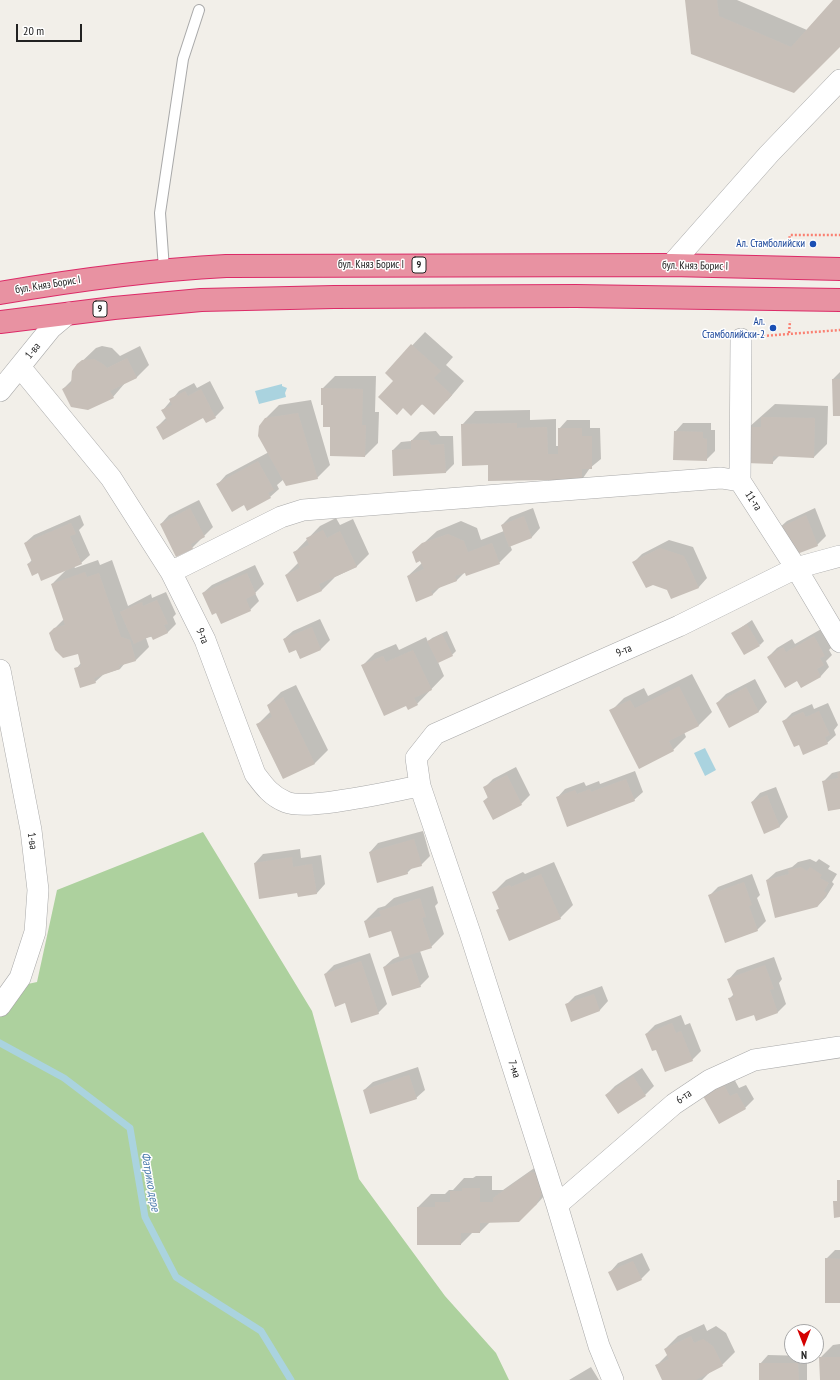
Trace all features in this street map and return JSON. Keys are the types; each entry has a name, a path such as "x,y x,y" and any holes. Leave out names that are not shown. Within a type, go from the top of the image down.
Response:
{"highway":[{"name":"бул. Княз Борис I","path":"0,293 74,280 164,269 320,265 671,265 840,269"},
{"name":"9","path":"0,322 69,313 201,300 326,297 576,296 840,300"}],"street":[{"path":"671,265 769,154 840,80"},
{"name":"1-ва","path":"0,392 51,328 69,313"},
{"name":"11-та","path":"741,339 740,481 796,568 840,642"},
{"name":"9-та","path":"20,367 111,478 171,572 205,640 256,774 268,792 287,803 313,805 420,786"},
{"path":"171,572 280,517 303,510 722,478 740,481"},
{"name":"9-та","path":"416,758 435,734 679,626 796,568 840,556"},
{"name":"1-ва","path":"0,670 30,830 38,890 35,932 20,978 0,1006"},
{"name":"7-ма","path":"416,758 420,786 470,933 557,1205 599,1346 612,1380"},
{"name":"6-та","path":"557,1205 674,1104 710,1080 754,1060 840,1047"}],"lane":[{"path":"164,269 160,213 183,59 199,10"}],"path":[{"path":"790,235 840,235"},
{"path":"741,339 789,333 840,330"}],"green space":[{"path":"203,832 312,1011 359,1179 445,1296 496,1353 509,1380 0,1380 0,990 37,982 57,890"}],"water":[{"path":"282,384 282,386 287,388 285,393 286,397 259,404 255,391"},
{"path":"705,748 716,770 705,776 694,753"}],"building":[{"path":"685,0 717,0 719,16 791,47 833,0 840,0 840,47 794,93 691,54"},
{"path":"411,344 441,371 434,378 452,395 434,415 422,404 411,416 403,408 397,415 378,397 393,381 385,373"},
{"path":"127,358 137,378 110,391 114,398 88,410 71,407 62,389 71,384 72,371 77,364 82,360 94,359 107,368"},
{"path":"832,379 840,379 840,416 833,416"},
{"path":"321,388 363,389 362,425 366,425 365,457 330,456 330,427 323,427"},
{"path":"201,389 216,418 206,423 203,418 163,440 156,427 167,420 161,410 172,405 169,399 185,391 188,396"},
{"path":"298,413 318,479 286,486 258,436 259,426 265,418"},
{"path":"761,417 815,418 814,458 773,456 773,464 746,463 747,427 761,427"},
{"path":"517,423 517,428 547,427 548,454 558,454 558,428 582,428 582,436 592,436 592,469 582,469 582,479 548,488 548,480 488,481 488,465 462,466 461,424"},
{"path":"674,431 703,432 703,438 707,439 707,461 673,460"},
{"path":"411,440 428,440 431,445 444,444 446,473 393,476 392,450 411,449"},
{"path":"258,461 274,490 268,493 271,498 247,511 244,505 232,512 216,484"},
{"path":"190,508 205,537 191,544 193,549 176,557 160,524"},
{"path":"806,515 818,546 797,554 777,529"},
{"path":"524,516 532,538 509,547 501,525"},
{"path":"71,523 76,534 70,536 82,564 41,581 38,573 32,576 27,564 32,562 24,543"},
{"path":"323,530 327,538 340,531 357,567 319,584 322,591 297,602 285,575 300,568 293,552 309,545 306,538"},
{"path":"448,534 464,541 468,552 492,543 500,564 466,576 465,573 455,576 457,581 431,591 433,595 416,602 407,576 424,569 420,561 416,563 412,552 422,543"},
{"path":"660,548 684,556 699,588 671,599 667,590 653,585 646,588 632,562"},
{"path":"85,572 87,577 99,573 121,637 130,640 136,661 119,666 120,669 94,678 96,683 80,688 74,668 81,666 78,654 63,658 55,650 49,633 54,628 65,625 51,584"},
{"path":"247,573 256,594 246,599 251,611 221,624 216,613 212,615 202,593"},
{"path":"157,600 168,624 164,625 168,633 153,640 151,636 134,644 120,612 142,602 143,606"},
{"path":"747,624 760,646 744,655 731,633"},
{"path":"312,627 321,650 300,659 296,650 289,653 283,639"},
{"path":"442,634 453,656 438,663 427,641"},
{"path":"814,636 825,656 820,658 824,665 817,669 821,677 801,688 797,681 785,688 767,657 783,647 786,652"},
{"path":"413,650 432,690 414,698 418,705 408,710 406,706 384,716 361,665 383,656 386,662"},
{"path":"679,686 699,726 669,741 674,751 639,769 609,710 630,700 635,708"},
{"path":"746,687 759,712 729,728 716,703"},
{"path":"283,697 315,764 283,779 256,724 272,717 267,705"},
{"path":"819,711 830,735 825,737 828,744 803,755 799,745 794,747 782,721 803,712 806,717"},
{"path":"840,772 840,809 828,811 822,781 838,778 837,773"},
{"path":"507,775 522,805 493,820 483,801 488,798 483,787"},
{"path":"626,779 635,801 567,827 556,797 575,790 577,794 590,789 591,792"},
{"path":"767,795 780,827 764,834 751,802"},
{"path":"414,839 422,866 407,870 408,874 377,883 369,852"},
{"path":"292,857 293,867 312,864 317,894 298,897 297,893 259,899 254,863"},
{"path":"801,867 807,871 810,867 822,875 820,878 829,883 824,891 827,893 817,907 775,918 766,880 789,874 788,870"},
{"path":"541,874 561,919 509,941 496,910 499,909 492,892 510,885 511,887"},
{"path":"744,882 752,905 749,906 758,931 725,943 708,895"},
{"path":"420,898 426,917 422,918 432,948 400,958 391,931 369,938 364,921 381,916 379,911"},
{"path":"411,958 421,987 392,996 383,967"},
{"path":"361,961 379,1014 351,1023 345,1003 335,1007 324,974"},
{"path":"765,965 774,989 770,990 778,1013 756,1021 754,1015 736,1021 728,998 734,997 727,979"},
{"path":"594,994 600,1011 571,1022 565,1004"},
{"path":"672,1023 676,1033 681,1031 693,1061 665,1072 656,1050 652,1051 645,1034"},
{"path":"409,1075 417,1099 370,1114 363,1090"},
{"path":"633,1076 646,1096 618,1114 605,1095"},
{"path":"724,1085 730,1096 737,1093 746,1109 719,1124 703,1096"},
{"path":"530,1172 538,1173 542,1186 542,1193 536,1205 519,1222 480,1223 480,1233 461,1233 461,1245 417,1245 417,1207 435,1207 435,1202 450,1202 450,1191 462,1191 462,1188 480,1188 480,1202 493,1202 493,1198"},
{"path":"837,1180 840,1180 840,1217 834,1218 833,1201 837,1201"},
{"path":"825,1258 840,1259 840,1303 825,1303"},
{"path":"633,1261 642,1280 617,1291 608,1272"},
{"path":"691,1336 694,1343 703,1339 713,1346 723,1366 696,1380 662,1380 655,1365 669,1359 664,1349"},
{"path":"824,1357 840,1357 840,1380 820,1380 819,1364 824,1364"},
{"path":"759,1363 798,1364 799,1380 759,1380"}],"waterway":[{"name":"Фатрико дере","path":"0,1043 64,1078 130,1128 145,1217 176,1277 261,1331 291,1380"}],"place":[{"name":"Ал. Стамболийски","path":"813,244"},
{"name":"Ал. Стамболийски-2","path":"773,328"}]}
